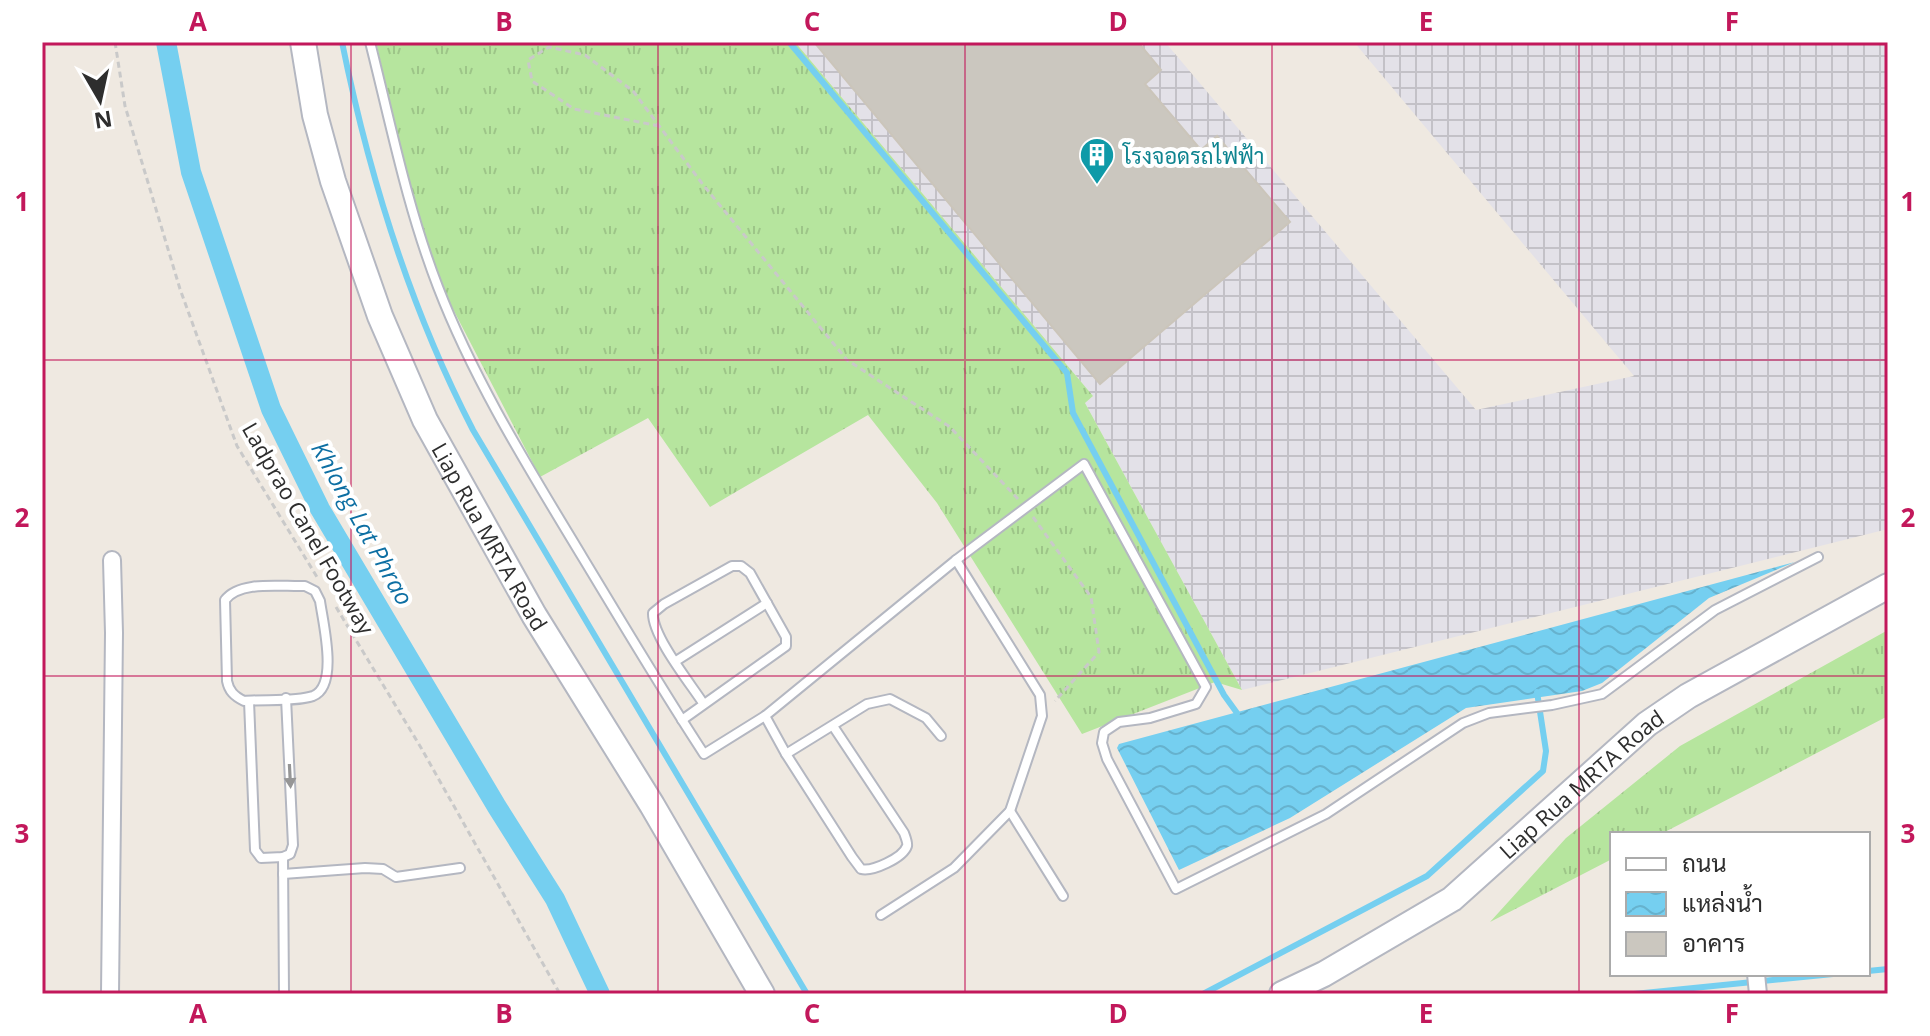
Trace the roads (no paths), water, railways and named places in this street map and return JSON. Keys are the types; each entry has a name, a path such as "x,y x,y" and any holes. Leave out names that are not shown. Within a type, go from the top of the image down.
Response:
{"street":[{"name":"Liap Rua MRTA Road","path":"303,42 315,115 333,181 380,316 425,420 534,615 652,805 762,994"},
{"path":"110,994 112,560"},
{"name":"Liap Rua MRTA Road","path":"1282,994 1324,974 1452,899 1647,724 1688,696 1888,586"}],"lane":[{"path":"370,42 405,189 438,287 476,372 501,421 704,754 765,716 956,560 1084,464 1206,687 1196,704 1150,718 1119,722 1104,732 1102,743 1107,759 1176,889 1326,814 1463,723 1489,713 1552,705 1602,694 1715,610 1818,557"},
{"path":"881,915 954,868 1010,811 1042,716 1040,695 956,560"},
{"path":"682,720 786,646 786,637 750,573 738,565 664,604 653,613 653,619 676,661 703,703"},
{"path":"305,586 315,591 320,601 328,673 323,688 312,697 249,701 237,698 228,688 225,600 232,591 242,588 305,586"},
{"path":"676,661 767,603"},
{"path":"249,701 255,850 261,858 283,857 290,854 293,845 286,698"},
{"path":"786,754 867,704 890,699 926,718 941,736"},
{"path":"765,716 786,754 861,869 871,870 885,865 905,849 907,842 833,726"},
{"path":"1010,811 1063,896"},
{"path":"283,857 284,994"},
{"path":"283,874 365,868 383,869 396,877 460,868"}],"water":[{"path":"1795,562 1709,598 1602,683 1582,691 1466,708 1290,818 1179,870 1117,748 1119,744"}],"waterway":[{"name":"Khlong Lat Phrao","path":"166,42 191,172 271,409 320,509 555,899 600,994"},
{"path":"342,42 365,142 394,240 450,384 473,430 807,994"},
{"path":"789,42 1067,373 1073,413 1224,695 1237,713"},
{"path":"1203,994 1427,876 1543,771 1546,751 1537,692"},
{"path":"1870,971 1888,969"},
{"path":"1634,994 1813,976"}],"place":[{"name":"โรงจอดรถไฟฟ้า","path":"1097,186"}]}
